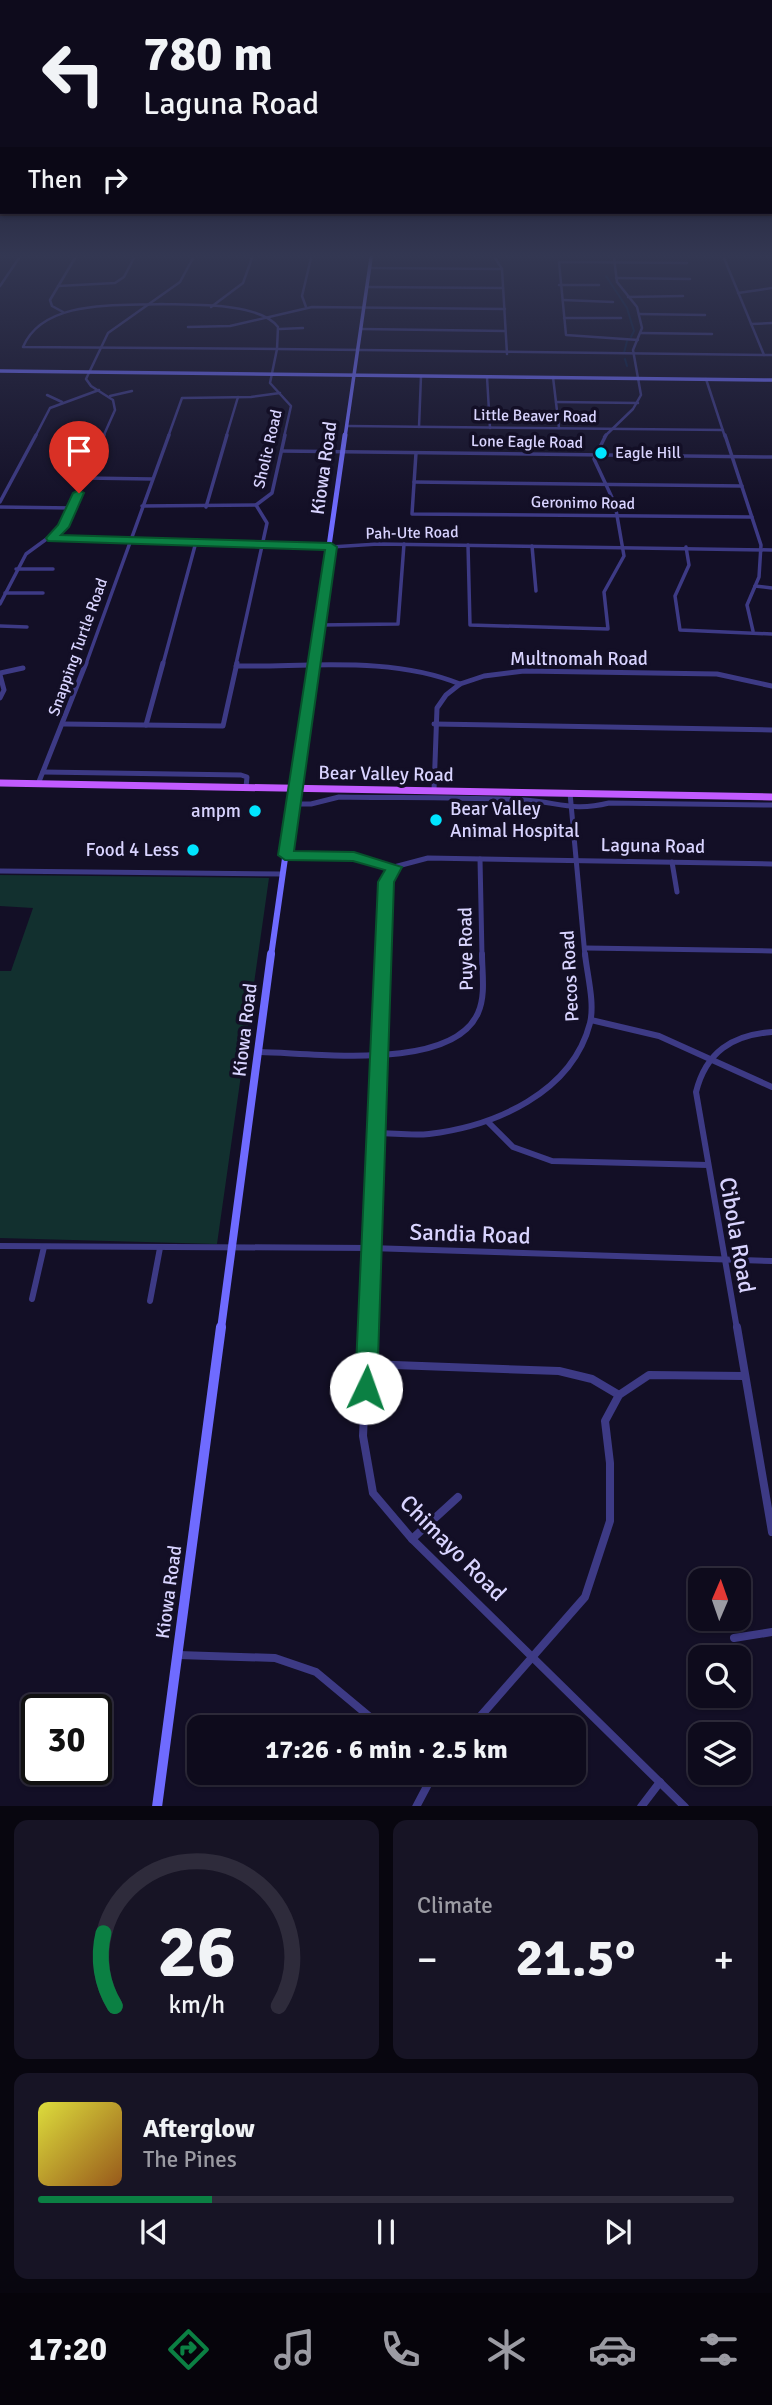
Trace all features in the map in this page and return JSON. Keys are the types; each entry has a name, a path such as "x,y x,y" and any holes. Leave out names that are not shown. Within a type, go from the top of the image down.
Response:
{"main road":[{"name":"Bear Valley Road","path":"0,783 772,797"}],"street":[{"path":"24,342 22,345 27,348 634,357 772,355"},
{"path":"0,604 26,554 52,538 63,527 115,410 116,404 110,396 88,383 87,372 103,342"},
{"path":"271,374 278,342"},
{"name":"Kiowa Road","path":"157,1806 282,874 360,342"},
{"path":"506,342 507,354"},
{"path":"468,545 470,625 608,629 604,593 624,556 613,497 594,469 594,455 612,429 638,403 641,395 633,350 637,342"},
{"path":"759,342 764,355"},
{"path":"0,378 2,371 639,378 771,382"},
{"name":"Sholic Road","path":"223,726 267,523 256,505 272,494 291,406 270,383 271,374"},
{"path":"419,427 421,376"},
{"path":"486,377 489,428"},
{"path":"553,377 559,428"},
{"path":"706,379 761,549 761,567 747,605 753,631"},
{"path":"0,502 50,408 99,390"},
{"path":"110,396 132,391"},
{"path":"206,507 238,397 280,393"},
{"path":"47,395 62,402"},
{"name":"Snapping Turtle Road","path":"38,784 64,724 182,398 238,397"},
{"path":"556,402 638,403"},
{"name":"Little Beaver Road","path":"348,426 723,430"},
{"name":"Lone Eagle Road","path":"282,451 772,457"},
{"path":"412,514 416,453"},
{"path":"85,478 152,479"},
{"path":"414,482 741,486"},
{"path":"142,506 256,505"},
{"path":"0,507 72,508"},
{"name":"Geronimo Road","path":"412,514 752,517"},
{"name":"Pah-Ute Road","path":"52,538 331,547 404,544 772,550"},
{"path":"146,725 196,542"},
{"path":"320,625 398,624 404,544"},
{"path":"532,546 536,591"},
{"path":"686,547 689,565 675,596 680,630 753,631 772,634"},
{"path":"16,569 53,569"},
{"path":"755,586 772,587"},
{"path":"5,593 43,593"},
{"path":"0,626 27,627"},
{"path":"236,666 417,671 460,684"},
{"path":"0,698 4,690 0,674 23,668"},
{"name":"Multnomah Road","path":"460,684 496,673 540,671 717,674 772,686"},
{"path":"434,790 434,724 437,708 446,695 460,684"},
{"path":"64,724 223,726"},
{"path":"434,724 772,730"},
{"path":"43,772 241,775 247,778 246,787"},
{"name":"Pecos Road","path":"376,1133 428,1135 488,1122 541,1095 580,1052 591,1020 570,793"},
{"path":"294,804 311,804 339,797 527,800 571,808 588,808 609,803 772,805"},
{"path":"285,855 354,856 394,867"},
{"name":"Laguna Road","path":"394,867 428,858 771,864"},
{"name":"Puye Road","path":"260,1052 380,1054 427,1051 446,1044 475,1023 481,1011 480,859"},
{"path":"672,862 677,892"},
{"path":"771,864 772,873"},
{"name":"Chimayo Road","path":"394,867 386,882 363,1436 373,1493 412,1539 684,1806"},
{"path":"0,871 282,874"},
{"path":"586,948 772,951"},
{"path":"591,1020 659,1036 772,1087"},
{"path":"708,1057 730,1041 772,1032"},
{"name":"Cibola Road","path":"708,1057 699,1073 696,1092 772,1532"},
{"path":"488,1122 513,1147 552,1161 708,1165"},
{"name":"Sandia Road","path":"0,1246 370,1248 772,1261"},
{"path":"32,1299 44,1247"},
{"path":"150,1301 160,1248"},
{"path":"367,1364 559,1371 592,1378 619,1395"},
{"path":"481,1715 584,1597 610,1521 610,1463 606,1421 619,1395 649,1375 744,1376"},
{"path":"412,1539 458,1497"},
{"path":"734,1638 772,1632"},
{"path":"178,1655 275,1658 316,1672 368,1715"},
{"path":"642,1806 660,1782"},
{"path":"417,1806 428,1785"}],"green space":[{"path":"0,875 269,878 217,1244 0,1238 0,971 11,971 33,908 0,906"}],"waterway":[{"path":"624,353 627,342"},
{"path":"625,359 627,366"}],"place":[{"name":"Eagle Hill","path":"601,453"},
{"name":"ampm","path":"255,811"},
{"name":"Bear Valley Animal Hospital","path":"436,820"},
{"name":"Food 4 Less","path":"193,850"}],"route":[{"path":"79,493 63,527 52,538 331,547 285,855 354,856 394,867 386,882 366,1388"}]}
